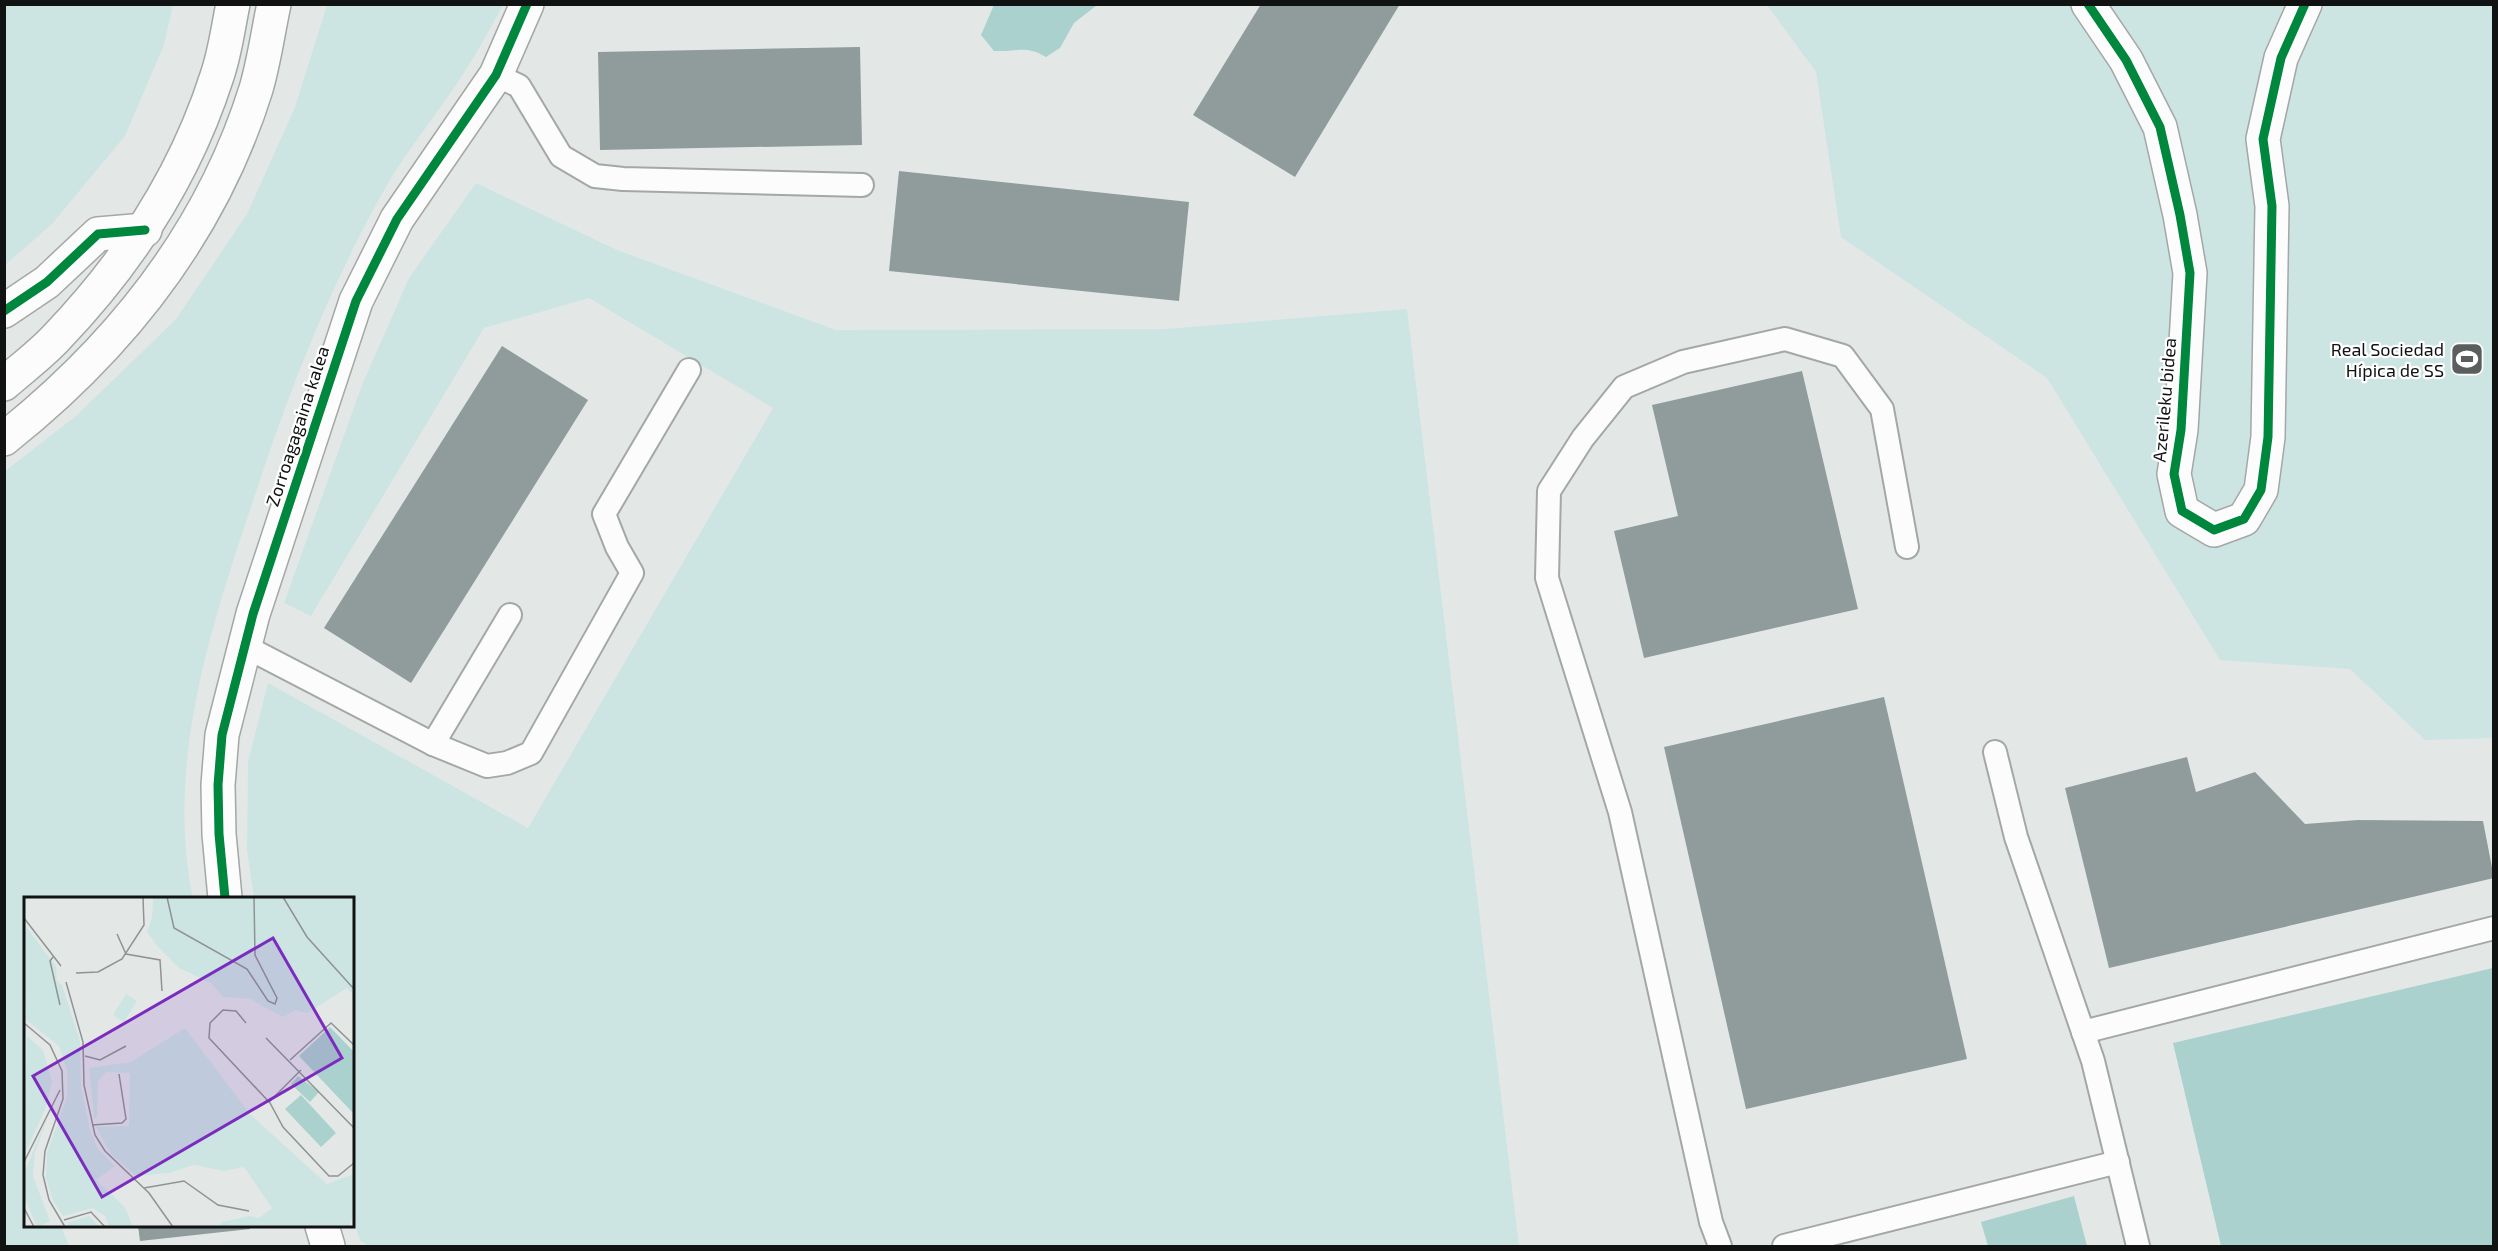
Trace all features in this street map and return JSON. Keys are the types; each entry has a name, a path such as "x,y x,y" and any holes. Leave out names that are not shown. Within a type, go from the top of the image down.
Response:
{"street":[{"path":"4,384 54,340 101,288 145,230 190,149 218,75 233,4"},
{"path":"4,439 84,369 135,315 180,252 228,165 256,88 274,4"},
{"name":"Zorroagagaina kalea","path":"225,897 219,834 218,785 222,735 244,646 356,301 397,219 496,75 527,4"},
{"name":"Azerileku bidea","path":"2088,4 2126,60 2160,127 2180,215 2190,273 2181,430 2175,474 2182,511 2214,530 2244,519 2261,490 2268,437 2272,206 2263,139 2281,58 2305,4"},
{"path":"4,311 47,282 98,234 145,230"},
{"path":"322,1227 328,1246"}],"lane":[{"path":"496,75 519,86 561,156 595,176 624,179 862,185"},
{"path":"1720,1246 1711,1222 1620,812 1547,578 1549,491 1583,438 1624,387 1683,362 1785,339 1843,356 1882,409 1907,547"},
{"path":"244,646 433,744 487,766 507,763 531,753 632,573 617,547 604,514 689,370"},
{"path":"433,744 510,615"},
{"path":"1995,752 2016,837 2093,1061 2138,1246"},
{"path":"2083,1032 2493,928"},
{"path":"1784,1246 2118,1162"}],"shaded area":[{"path":"5,4 173,5 164,45 125,136 51,225 5,265"},
{"path":"994,4 1097,5 1074,23 1060,48 1046,57 1026,50 994,51 981,35"},
{"path":"327,5 503,5 457,84 392,176 363,229 311,343 266,461 222,597 197,696 189,747 185,797 186,848 193,897 24,897 24,1227 61,1227 69,1246 5,1246 5,471 76,416 176,319 247,214 295,107"},
{"path":"1767,5 2493,5 2493,738 2425,740 2350,669 2220,660 2047,378 1841,237 1816,72"},
{"path":"476,183 617,250 836,330 1166,329 1407,309 1519,1246 370,1246 361,1242 354,1223 354,897 254,897 247,850 248,762 268,683 528,828 773,408 589,298 484,328 311,616 284,603 362,385 409,278"},
{"path":"2493,968 2493,1246 2221,1246 2173,1043"},
{"path":"2074,1196 2087,1246 1988,1246 1981,1222"}],"building":[{"path":"1261,4 1400,4 1295,177 1193,115"},
{"path":"860,47 862,145 600,150 598,52"},
{"path":"899,171 1189,202 1179,301 889,271"},
{"path":"502,346 588,400 411,683 324,628"},
{"path":"1802,371 1858,609 1644,658 1614,531 1678,516 1652,405"},
{"path":"1884,697 1967,1059 1746,1109 1664,747"},
{"path":"2187,757 2196,792 2255,772 2305,824 2358,820 2483,821 2494,878 2109,968 2065,788"},
{"path":"138,1227 250,1227 250,1229 140,1241"}],"cycle path":[{"path":"225,897 219,834 218,785 222,735 253,614 356,301 397,219 496,75 527,4"},
{"path":"2088,4 2126,60 2160,127 2180,215 2190,273 2181,430 2174,474 2182,511 2214,530 2244,519 2261,490 2268,437 2272,206 2263,139 2281,58 2305,4"},
{"path":"4,311 47,282 98,234 145,230"}],"place":[{"name":"Real Sociedad Hípica de SS","path":"2467,359"}]}
